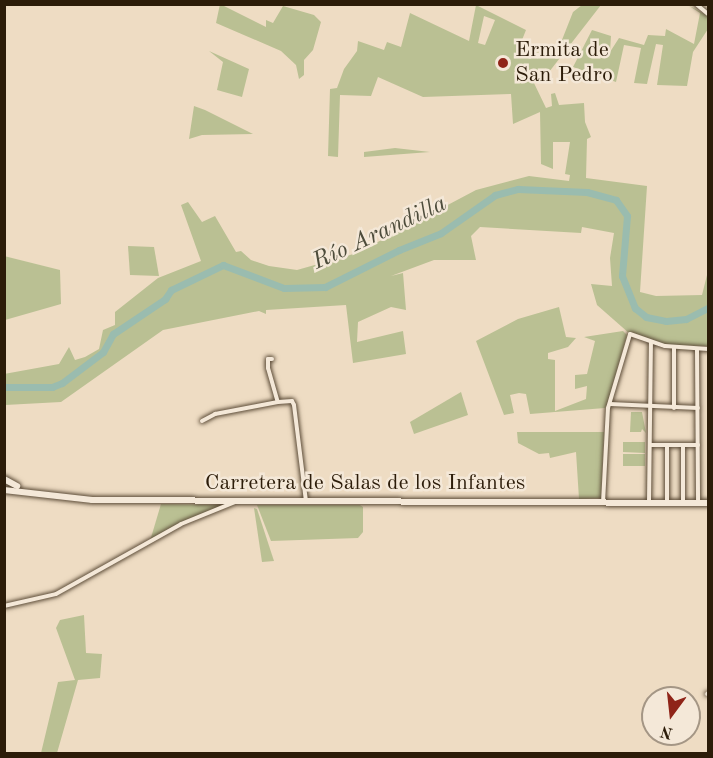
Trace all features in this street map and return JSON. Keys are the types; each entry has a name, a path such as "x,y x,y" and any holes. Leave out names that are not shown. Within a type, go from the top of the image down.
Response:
{"main road":[{"name":"Carretera de Salas de los Infantes","path":"4,479 23,489"},
{"name":"Carretera de Salas de los Infantes","path":"4,490 23,489 92,500 708,503"}],"street":[{"path":"696,4 708,14"},
{"path":"603,503 610,405 630,334 674,347 708,349"},
{"path":"650,503 651,342"},
{"path":"674,347 674,408"},
{"path":"697,350 698,503"},
{"path":"272,359 268,359 268,368 278,402"},
{"path":"202,421 278,402 292,401 306,502"},
{"path":"610,405 698,408"},
{"path":"650,445 698,445"},
{"path":"667,445 667,503"},
{"path":"683,445 684,503"},
{"path":"4,606 56,594 181,524 237,501"}],"green space":[{"path":"220,4 266,27 266,20 273,23 283,6 314,15 321,22 313,50 304,60 304,75 299,79 296,65 281,51 216,23"},
{"path":"476,5 526,30 518,50 556,55 573,12 582,5 601,5 549,72 533,81 546,108 552,106 551,94 555,93 559,105 584,103 585,122 591,137 587,139 586,178 647,186 640,292 656,296 702,295 708,271 708,346 668,345 630,334 597,305 591,284 612,286 610,258 614,233 582,227 581,233 480,227 471,236 476,260 434,260 391,276 403,273 406,310 391,307 358,322 357,342 403,331 406,354 353,363 346,305 266,310 266,314 259,311 163,330 61,402 5,405 4,374 59,364 69,347 75,360 99,349 103,330 115,325 115,312 158,278 201,261 181,205 188,202 202,222 215,216 236,252 241,251 251,260 269,266 297,270 357,253 476,190 529,176 569,181 570,175 565,174 570,142 553,142 553,169 541,164 540,112 513,124 511,94 423,97 378,77 371,96 340,95 338,157 328,156 330,89 337,88 344,69 357,51 358,41 384,50 387,42 401,47 410,13 469,41","holes":["484,16 495,20 485,45 478,43"]},
{"path":"688,5 708,16 708,29 693,52 687,86 657,85 663,45 656,44 647,84 634,83 641,48 624,45 616,82 573,67 592,30 611,36 610,52 619,38 644,45 648,35 665,36 666,29 694,44 700,13"},
{"path":"209,51 249,69 242,97 217,90 223,62"},
{"path":"194,106 253,134 202,135 189,139"},
{"path":"395,148 430,152 364,157 364,152"},
{"path":"128,246 154,247 159,276 130,275"},
{"path":"4,256 60,270 61,304 5,320"},
{"path":"559,307 566,337 576,338 568,347 548,353 548,359 555,360 555,411 586,399 587,386 575,389 575,375 587,374 595,341 584,337 623,331 627,335 607,405 605,408 530,414 526,394 519,393 510,395 514,413 504,415 476,341 518,319"},
{"path":"461,392 468,415 414,434 410,422"},
{"path":"631,412 642,412 646,433 642,429 641,432 630,432"},
{"path":"517,432 604,432 601,498 579,499 576,452 550,458 549,453 539,454 518,443"},
{"path":"623,442 645,442 645,453 623,452"},
{"path":"623,454 645,454 645,466 623,466"},
{"path":"161,504 224,505 150,541"},
{"path":"257,505 360,505 363,507 363,532 358,538 271,541"},
{"path":"254,508 257,509 274,561 262,562"},
{"path":"84,615 86,653 102,654 100,678 78,680 57,753 41,753 58,682 75,680 56,628 60,620"}],"waterway":[{"name":"Río Arandilla","path":"4,387 52,387 62,383 103,352 113,334 165,299 171,290 223,265 284,288 325,287 399,250 441,233 495,195 518,189 587,192 616,200 627,216 622,276 635,308 646,317 666,321 686,319 708,308"}],"place":[{"name":"Ermita de San Pedro","path":"503,63"}]}
